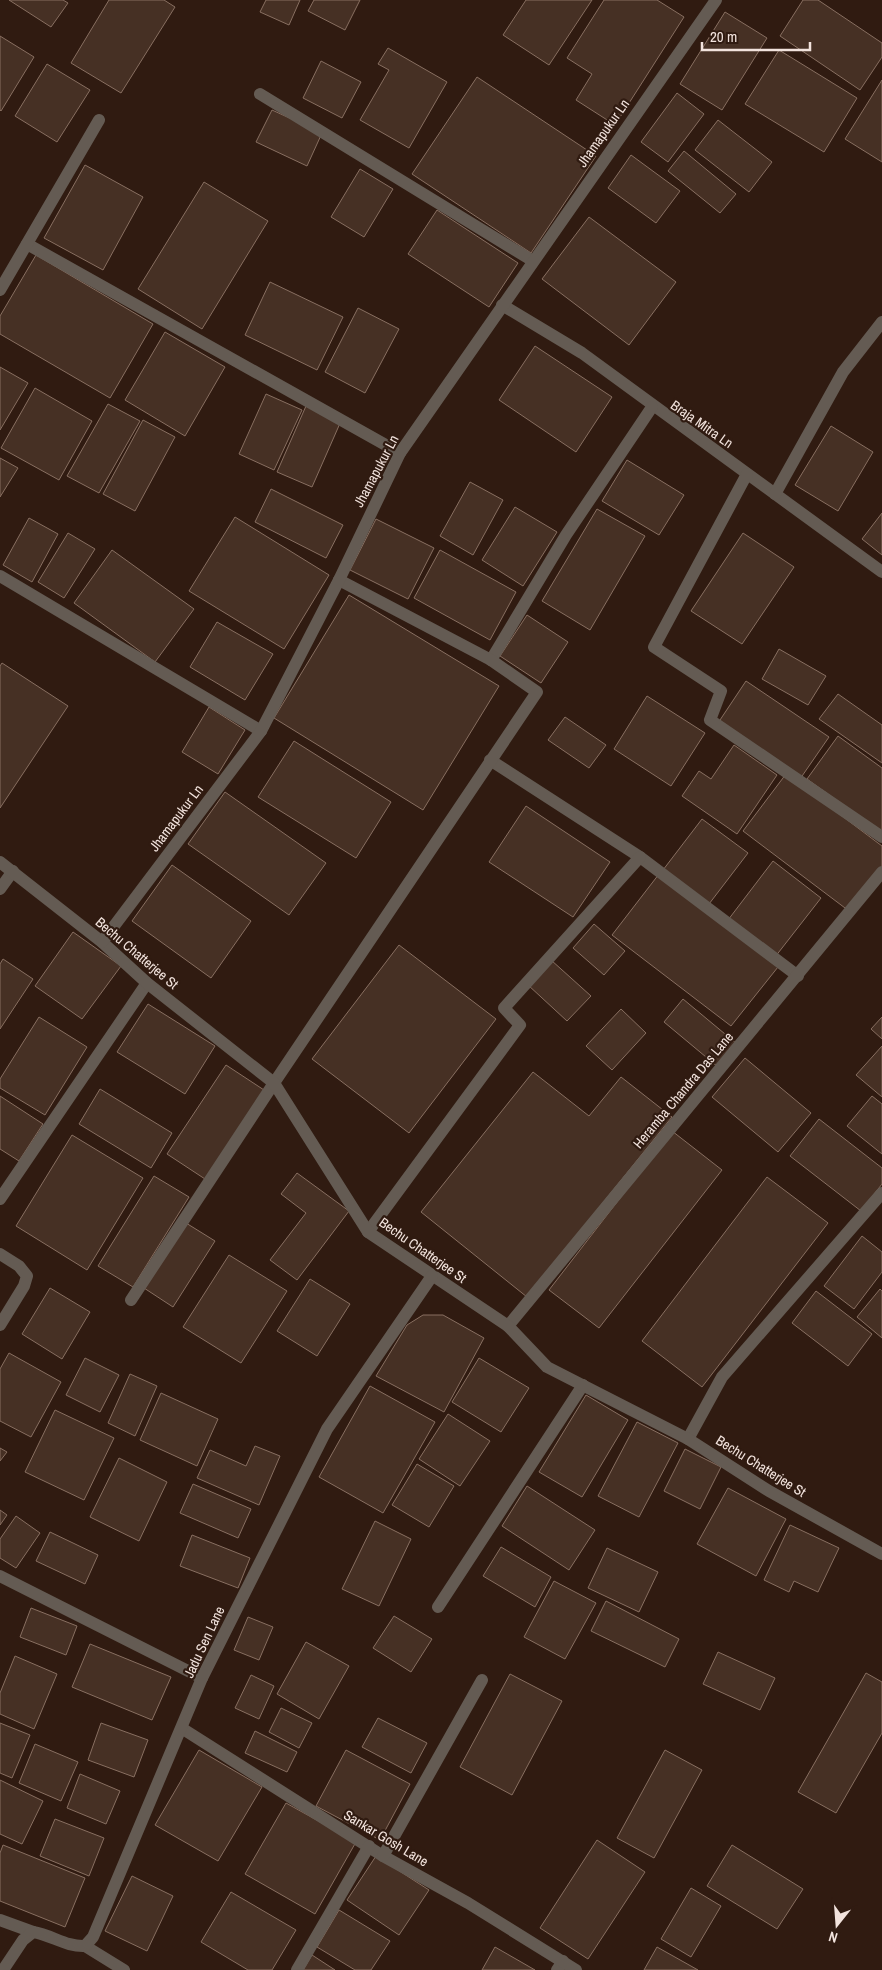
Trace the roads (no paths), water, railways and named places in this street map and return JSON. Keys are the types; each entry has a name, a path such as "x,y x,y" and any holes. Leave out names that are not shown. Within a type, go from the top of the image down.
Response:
{"street":[{"name":"Jhamapukur Ln","path":"102,942 261,731 339,580 400,453 716,0"},
{"path":"260,94 533,261"},
{"path":"0,290 99,120"},
{"path":"27,244 400,453"},
{"name":"Braja Mitra Ln","path":"502,305 582,354 652,407 882,572"},
{"path":"775,494 843,372 882,322"},
{"path":"491,660 566,535 652,407"},
{"path":"747,474 654,647 721,692 710,720 882,837"},
{"path":"0,576 261,731"},
{"path":"131,1300 274,1083 537,692 491,660 339,580"},
{"path":"490,760 640,857 798,976"},
{"path":"368,1232 520,1025 504,1008 640,857"},
{"name":"Bechu Chatterjee St","path":"0,862 102,942 147,983 274,1083 368,1232 508,1326 547,1367 688,1438 769,1491 882,1554"},
{"path":"0,889 13,871"},
{"name":"Heramba Chandra Das Lane","path":"508,1326 882,872"},
{"path":"0,1199 147,983"},
{"path":"688,1438 722,1377 882,1192"},
{"path":"0,1254 27,1276 24,1286 0,1325"},
{"name":"Jadu Sen Lane","path":"85,1946 93,1937 183,1729 202,1678 326,1429 432,1276"},
{"path":"438,1607 583,1385"},
{"path":"0,1576 202,1678"},
{"path":"383,1856 482,1680"},
{"name":"Sankar Gosh Lane","path":"183,1729 560,1966 576,1970"},
{"path":"297,1970 369,1846"},
{"path":"0,1920 33,1932 46,1934 72,1947 85,1946 124,1970"},
{"path":"3,1970 23,1940 33,1932"}]}
